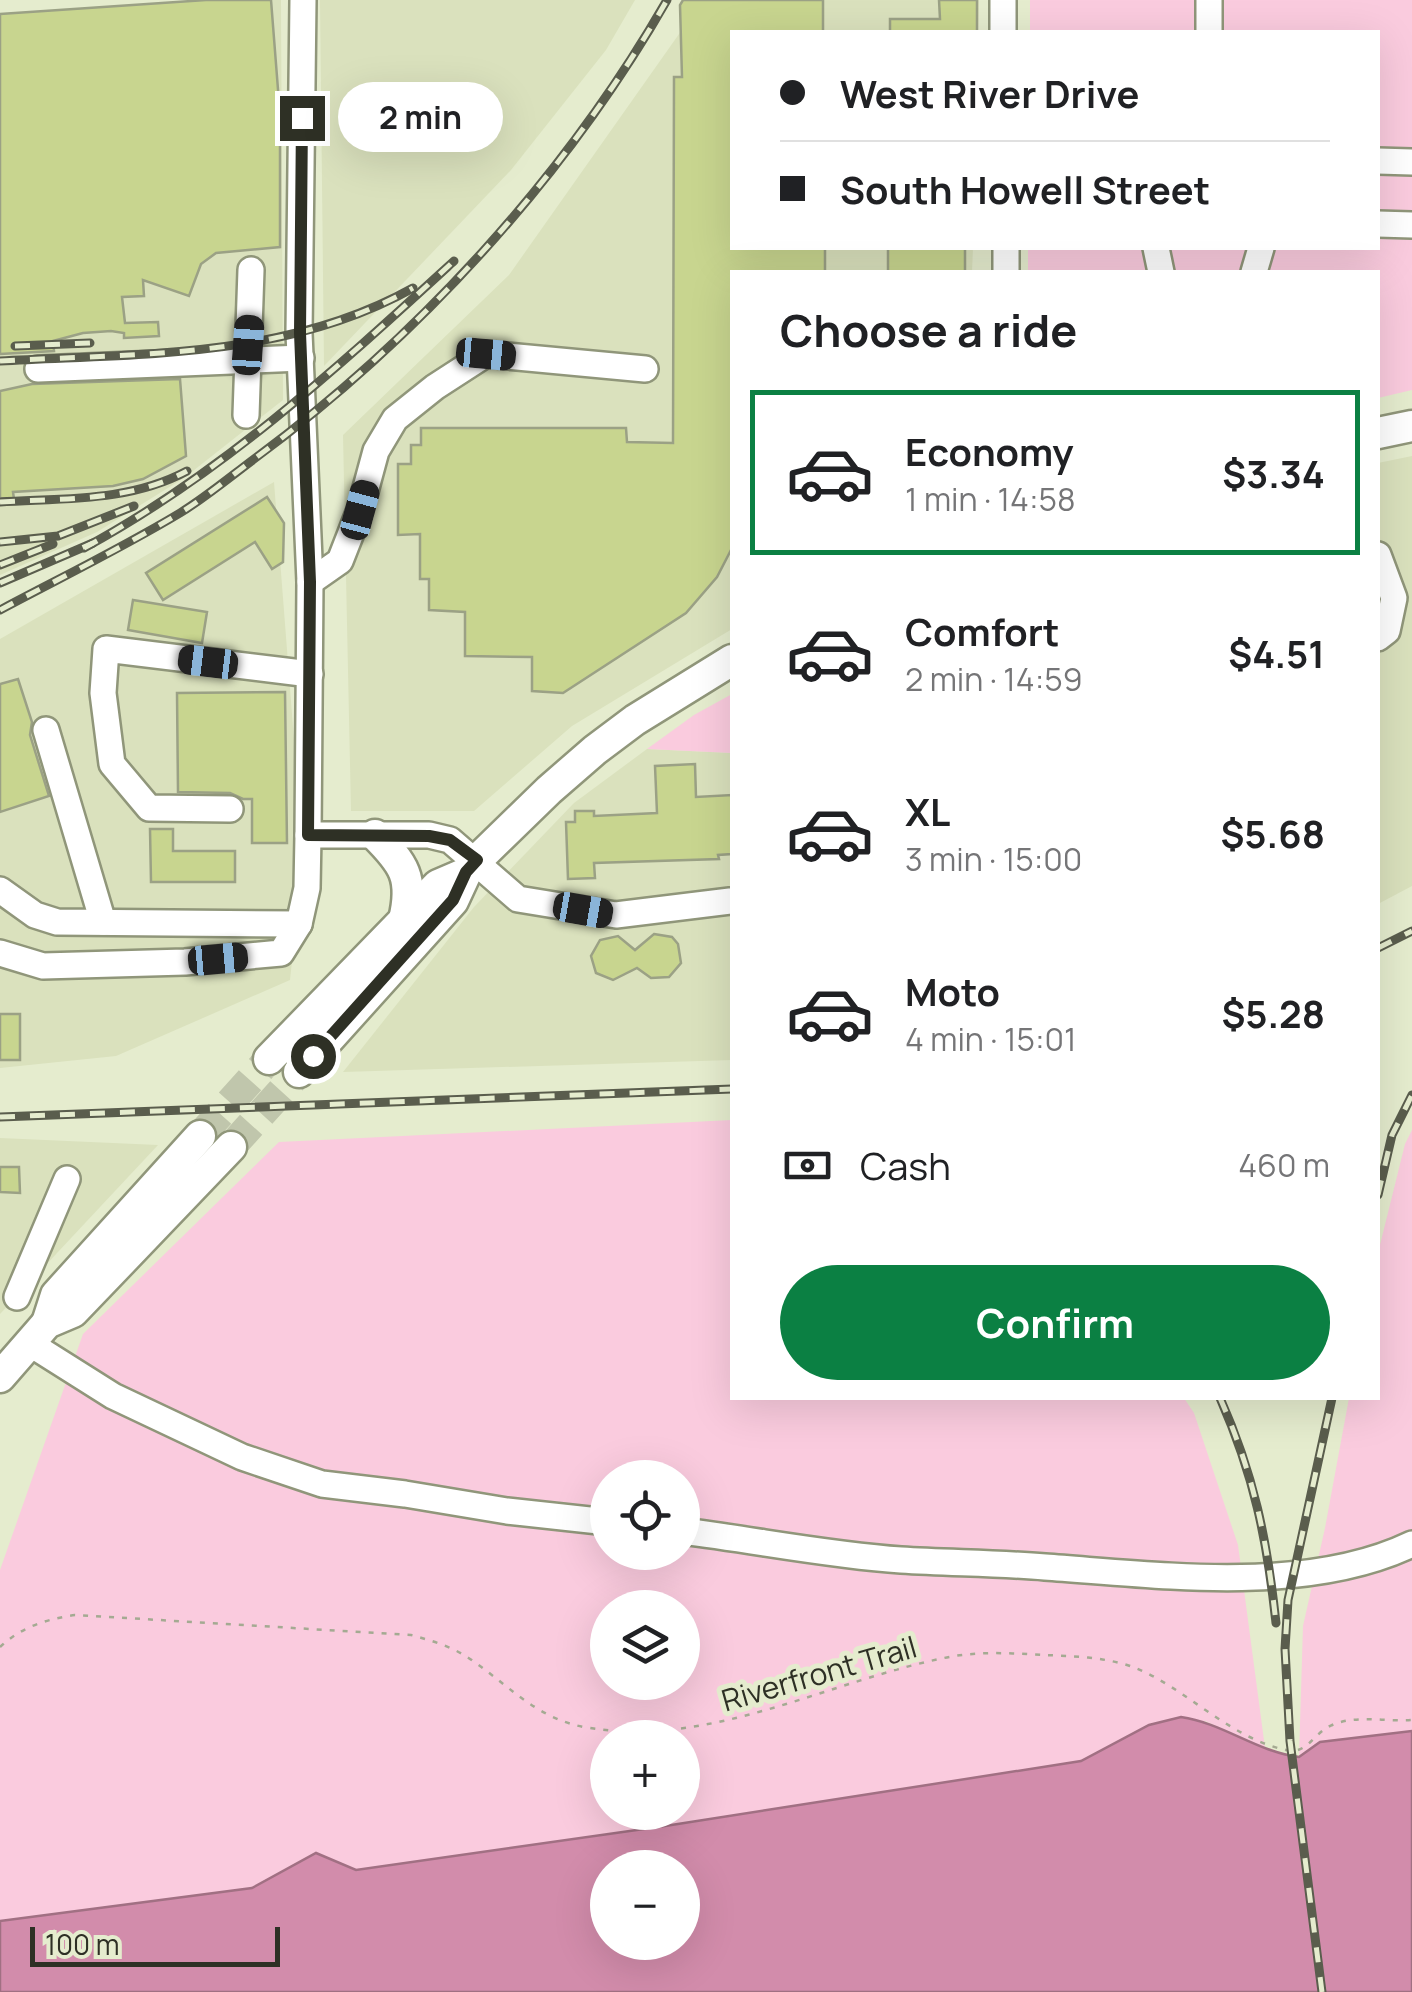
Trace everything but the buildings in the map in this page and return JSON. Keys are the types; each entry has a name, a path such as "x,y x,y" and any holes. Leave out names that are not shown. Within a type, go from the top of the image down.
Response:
{"main road":[{"path":"1380,432 1412,426"},
{"path":"269,1059 438,885 472,866 549,790 635,720 730,661"},
{"path":"375,835 399,859 406,874 410,896 404,920"},
{"path":"298,1072 453,900 472,866"},
{"path":"0,1377 38,1333 56,1295 200,1136"},
{"path":"38,1333 73,1312 231,1146"}],"street":[{"path":"0,953 43,966 185,962 282,953 299,924 307,888 310,674 300,358 304,0"},
{"path":"1003,0 1004,30"},
{"path":"1209,0 1209,30"},
{"path":"1380,161 1412,162"},
{"path":"1380,224 1412,224"},
{"path":"246,415 250,270"},
{"path":"310,582 340,561 360,510 376,451 395,419 486,354 645,369"},
{"path":"38,369 300,358"},
{"path":"1380,560 1394,598 1387,631 1380,636"},
{"path":"230,810 150,808 112,764 103,693 106,649 310,674"},
{"path":"46,730 104,922"},
{"path":"308,835 429,836 450,840 472,866 518,899 616,916 730,901"},
{"path":"0,890 35,916 57,922 299,924"},
{"path":"67,1179 8,1298 38,1333 113,1396 242,1458 322,1484 590,1520"},
{"path":"700,1533 900,1560 956,1560 1177,1576 1316,1573 1351,1566 1412,1544"}],"path":[{"name":"Riverfront Trail","path":"0,1647 23,1629 75,1614 411,1635 443,1644 472,1660 526,1704 554,1720 633,1734 689,1730 910,1666 948,1657 991,1654 1107,1660 1134,1668 1230,1726 1283,1750 1309,1746 1317,1734 1332,1724 1356,1719 1412,1720"}],"shaded area":[{"path":"202,0 281,0 283,400 184,478 97,532 0,575 0,14"},
{"path":"320,0 635,0 606,50 511,170 324,366"},
{"path":"703,0 979,0 978,30 730,30 730,250 973,250 972,270 730,270 730,630 572,726 474,811 351,811 343,435 509,275"},
{"path":"1030,0 1412,0 1412,390 1380,398 1380,270 1028,270 1028,250 1380,250 1380,30 1030,30"},
{"path":"1412,456 1412,886 1380,903 1380,463"},
{"path":"274,482 303,856 290,980 116,1056 0,1068 0,639"},
{"path":"730,695 730,753 647,749"},
{"path":"647,749 730,753 730,1060 343,1072 474,907 574,803"},
{"path":"730,1120 730,1400 1185,1400 1194,1413 1238,1545 1265,1748 1205,1721 1149,1725 1081,1761 700,1821 700,1720 590,1720 590,1830 637,1830 356,1870 316,1853 252,1888 0,1921 0,1570 83,1334 279,1142"},
{"path":"1412,1130 1412,1731 1320,1742 1299,1757 1303,1626 1349,1400 1380,1400 1380,1245"},
{"path":"0,1138 158,1145 0,1314"},
{"path":"1181,1717 1299,1757 1320,1742 1412,1731 1412,1992 0,1992 0,1921 252,1888 316,1853 356,1870 637,1830 700,1830 700,1821 1081,1761 1149,1725"}],"tunnel":[{"path":"200,1136 269,1059"},
{"path":"231,1147 299,1072"}],"railway":[{"path":"0,610 190,507 314,412 373,361 430,307 535,191 583,129 667,0"},
{"path":"84,548 232,452 323,378 454,261"},
{"path":"0,361 159,353 264,340 365,311 413,288"},
{"path":"15,346 90,343"},
{"path":"0,502 119,493 187,471"},
{"path":"0,542 58,536 134,506"},
{"path":"0,583 93,543"},
{"path":"0,565 53,544"},
{"path":"1380,947 1412,931"},
{"path":"0,1117 730,1089"},
{"path":"1380,1186 1392,1135 1412,1095"},
{"path":"1221,1400 1257,1508 1276,1623"},
{"path":"1322,1992 1290,1741 1285,1649 1288,1600 1332,1400"}],"route":[{"path":"302,118 300,333 310,582 308,835 429,836 450,840 477,860 466,872 453,900 313,1056"}]}
